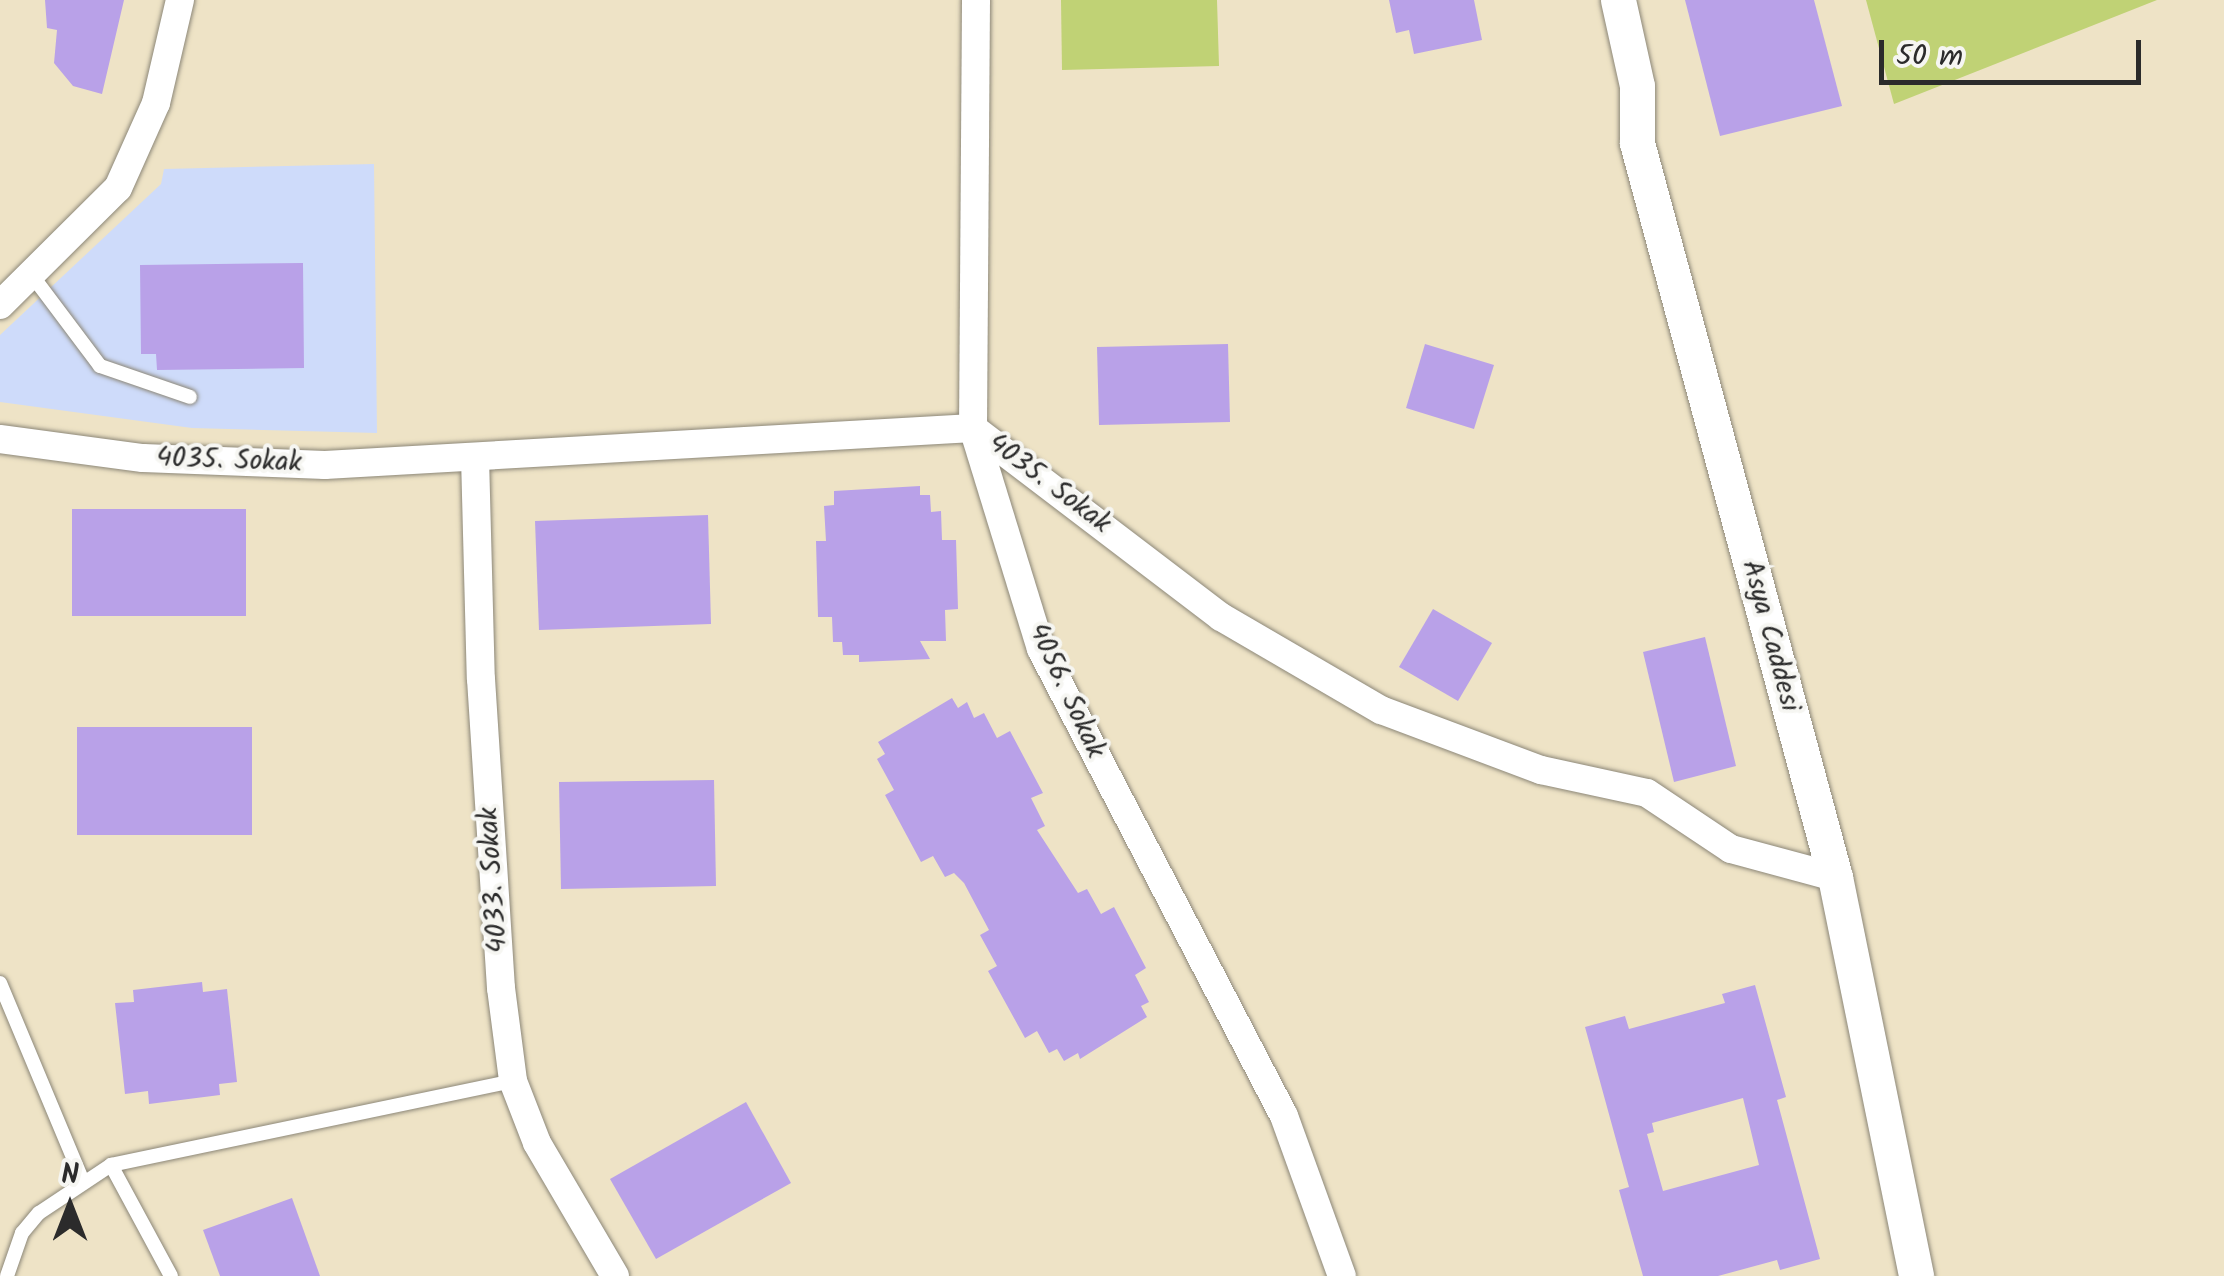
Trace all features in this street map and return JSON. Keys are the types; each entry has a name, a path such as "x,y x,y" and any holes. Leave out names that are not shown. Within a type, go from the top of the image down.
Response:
{"street":[{"path":"0,305 118,188 156,103 180,0"},
{"name":"4056. Sokak","path":"976,0 972,428 1041,650 1284,1116 1342,1276"},
{"name":"Asya Caddesi","path":"1618,0 1637,86 1637,143 1835,877 1916,1276"},
{"name":"4035. Sokak","path":"0,439 144,458 325,465 972,428 1221,618 1381,710 1541,770 1648,793 1732,849 1835,877"},
{"name":"4033. Sokak","path":"475,457 484,718 500,988 514,1082 537,1142 615,1276"}],"lane":[{"path":"31,274 100,366 190,397"},
{"path":"0,982 82,1179"},
{"path":"6,1276 22,1234 82,1179 111,1165 514,1082"},
{"path":"111,1165 171,1276"}],"shaded area":[{"path":"374,164 377,433 192,428 0,402 0,335 161,184 164,169"}],"green space":[{"path":"1061,0 1217,0 1219,66 1062,70"},
{"path":"1866,0 2157,0 1894,104"}],"building":[{"path":"45,0 124,0 102,94 73,86 54,63 57,30 47,28"},
{"path":"1389,0 1474,0 1482,40 1414,54 1409,30 1396,33"},
{"path":"1685,0 1814,0 1842,106 1720,136"},
{"path":"303,263 304,368 157,370 156,354 141,354 140,265"},
{"path":"1228,344 1230,422 1099,425 1097,347"},
{"path":"1425,344 1494,365 1474,429 1406,408"},
{"path":"920,486 920,495 930,495 931,512 941,511 942,540 956,540 958,609 945,610 946,641 920,641 930,659 859,662 859,655 843,655 842,642 833,642 832,617 818,617 816,541 826,541 824,506 834,505 834,491"},
{"path":"72,509 246,509 246,616 72,616"},
{"path":"708,515 711,624 539,630 535,521"},
{"path":"1433,609 1492,643 1458,701 1399,667"},
{"path":"1705,637 1736,766 1674,782 1643,652"},
{"path":"952,698 958,708 967,702 974,718 984,713 997,738 1010,731 1043,793 1031,798 1045,826 1037,830 1078,893 1087,889 1101,914 1114,907 1146,968 1135,975 1149,1002 1141,1006 1147,1017 1080,1059 1078,1053 1064,1061 1057,1049 1049,1053 1037,1031 1025,1038 988,971 997,966 980,935 989,930 964,883 954,873 945,877 933,856 921,862 885,795 894,790 877,759 885,754 878,742"},
{"path":"77,727 252,727 252,835 77,835"},
{"path":"714,780 716,886 561,889 559,782"},
{"path":"202,982 203,992 227,989 237,1082 219,1084 220,1095 149,1104 148,1091 125,1094 115,1003 134,1002 133,990"},
{"path":"1755,985 1786,1097 1777,1100 1820,1259 1780,1270 1777,1260 1718,1276 1643,1276 1619,1190 1629,1187 1585,1027 1625,1016 1629,1029 1725,1003 1722,994","holes":["1743,1098 1759,1165 1663,1191 1647,1134 1654,1132 1652,1123"]},
{"path":"746,1102 791,1183 656,1259 610,1179"},
{"path":"292,1198 320,1276 220,1276 203,1230"}]}
